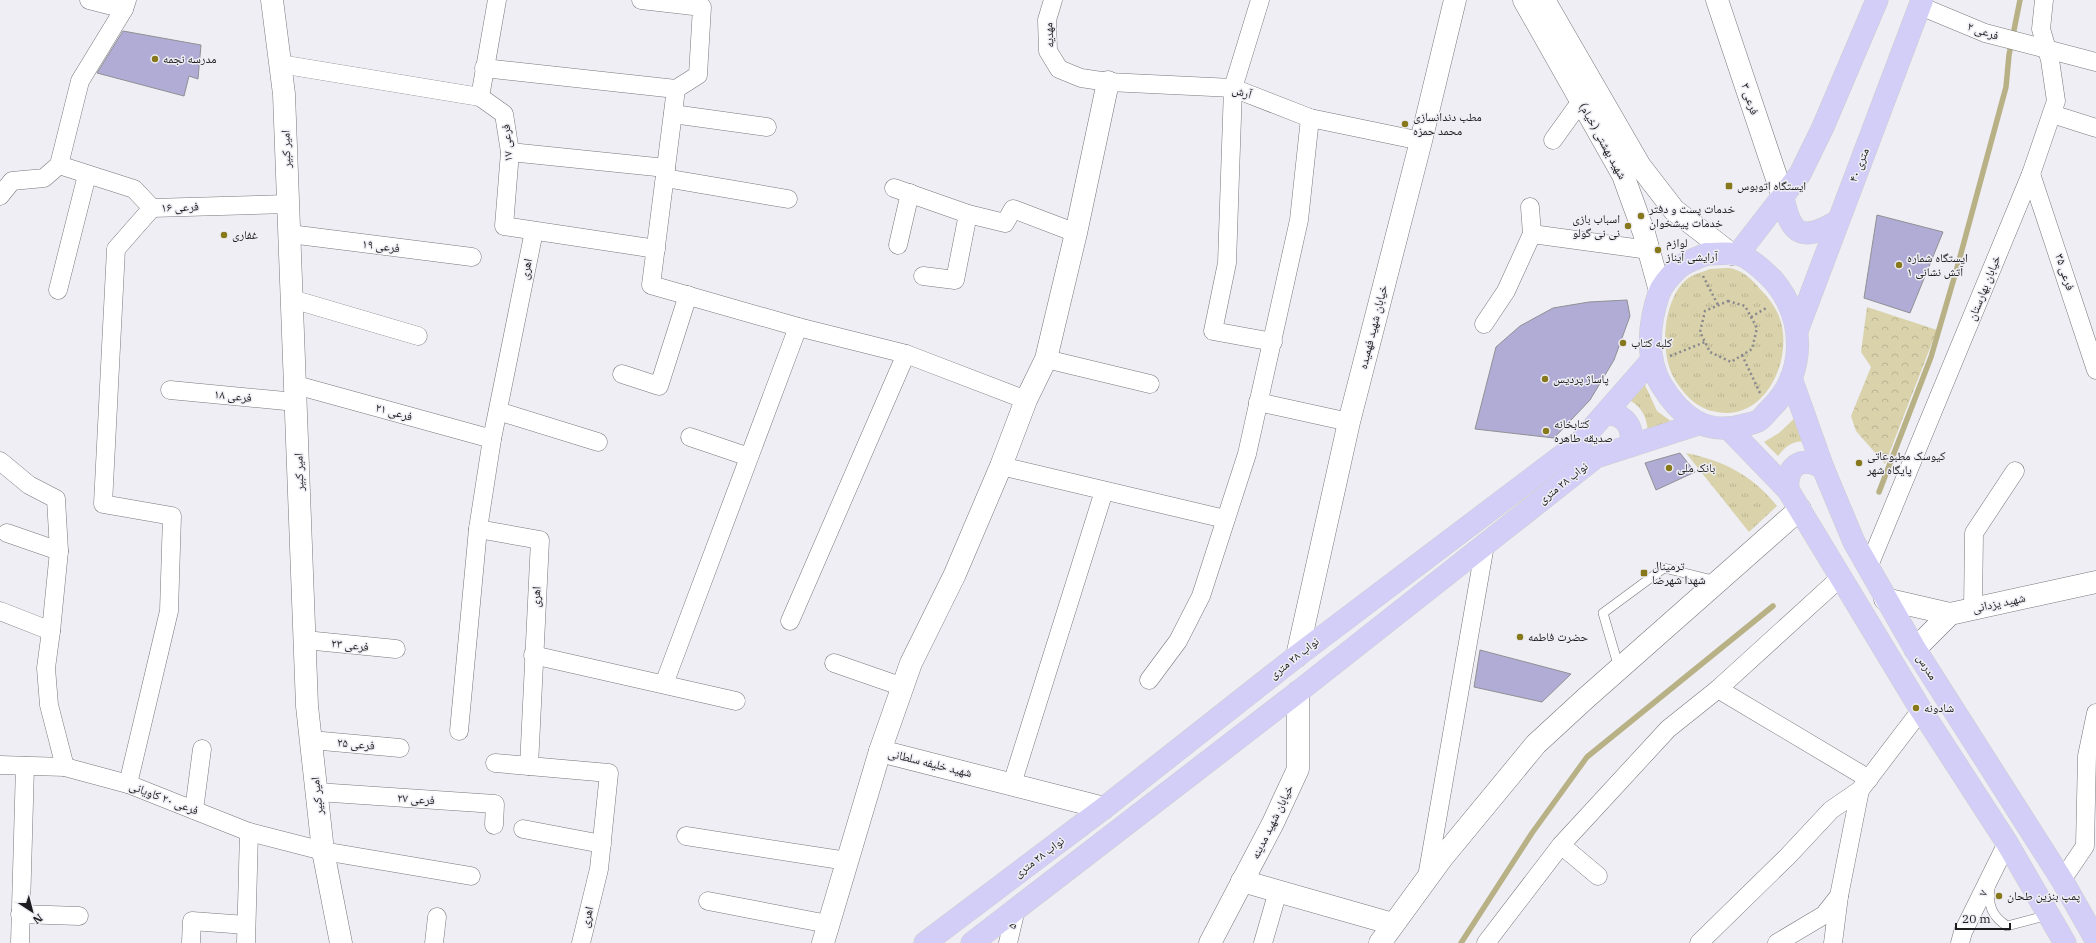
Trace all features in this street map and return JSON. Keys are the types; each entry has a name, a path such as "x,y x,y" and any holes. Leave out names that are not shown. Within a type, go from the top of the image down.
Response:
{"main road":[{"path":"1734,254 1783,197 1800,174 1823,127 1876,0"},
{"name":"۴۰ متری","path":"1797,331 1921,3"},
{"path":"1783,197 1786,216 1795,229 1805,234 1819,232 1838,221"},
{"path":"1706,254 1734,254 1763,269 1780,288 1792,308 1797,331 1798,355 1791,378 1780,400 1759,421 1729,429 1698,424 1674,405 1660,384 1651,362 1650,338 1660,291 1678,267 1706,254"},
{"name":"نواب ۲۸ متری","path":"925,943 1104,808 1297,656 1580,442 1651,362"},
{"name":"مدرس","path":"1791,378 1823,468 1854,542 1868,568 1915,649 2062,880 2096,940"},
{"path":"1605,414 1612,414 1625,420 1632,432 1630,446"},
{"name":"نواب ۲۸ متری","path":"972,943 1298,692 1596,458 1698,424"},
{"path":"1729,429 1788,490 1922,710 2007,843 2049,915 2062,941"},
{"path":"1788,490 1787,478 1792,468 1802,462 1813,462 1823,468"}],"street":[{"path":"0,196 12,181 44,178 59,165 80,81 125,4 89,0"},
{"name":"امیر کبیر","path":"272,0 284,94 308,706 323,850 341,943"},
{"path":"480,97 497,0"},
{"path":"484,68 676,89 698,75 702,7 641,0"},
{"name":"مهدیه","path":"1052,0 1047,20 1048,51 1059,69"},
{"path":"1260,0 1233,88 1227,263 1213,331 1273,342"},
{"name":"خیابان شهید فهمیده","path":"1297,656 1349,422 1421,141 1455,0"},
{"name":"شهید بهشتی (خیام)","path":"1524,0 1623,175 1649,250 1660,291"},
{"name":"شهید بهشتی (خیام)","path":"1544,0 1640,166 1674,210 1734,254"},
{"name":"فرعی ۳","path":"1717,0 1783,197"},
{"name":"خیابان بهارستان","path":"1868,568 2031,174 2052,114 2056,101 2047,50 2041,29 2044,0"},
{"name":"فرعی ۲","path":"1921,3 1985,33 2021,44 2096,62"},
{"name":"فرعی ۱۷","path":"280,64 480,97 504,114 510,152 504,226 656,250"},
{"name":"آرش","path":"1059,69 1082,78 1108,82 1233,88 1310,118 1421,141"},
{"path":"880,751 911,663 955,574 1001,466 1026,400 1046,359 1076,233 1108,82"},
{"path":"676,89 651,285 798,327 906,354 1026,400"},
{"path":"1552,140 1581,101"},
{"path":"673,114 767,127"},
{"path":"2052,114 2096,128"},
{"path":"1149,680 1178,641 1201,596 1246,454 1273,342 1299,220 1310,118"},
{"path":"510,152 666,173 788,199"},
{"name":"فرعی ۱۶","path":"59,165 134,189 152,208 288,204"},
{"name":"فرعی ۳۵","path":"2031,174 2094,358"},
{"path":"58,290 87,175"},
{"path":"898,245 902,190 968,214 1005,223 1013,209 1076,233"},
{"path":"1484,324 1506,291 1532,234 1530,207"},
{"path":"128,784 169,611 172,516 103,504 116,248 152,208"},
{"path":"923,276 955,280 968,214"},
{"name":"اهری","path":"534,231 492,439 478,529 540,540 528,766 610,773 599,869 581,943"},
{"name":"فرعی ۱۹","path":"290,234 472,257"},
{"path":"1532,234 1649,250"},
{"path":"622,374 659,386 688,295"},
{"path":"292,299 418,336"},
{"path":"664,684 798,327"},
{"path":"790,621 906,354"},
{"path":"1046,359 1150,384"},
{"name":"فرعی ۱۸","path":"170,390 296,394"},
{"name":"فرعی ۲۱","path":"296,394 492,439"},
{"path":"1258,402 1349,422"},
{"path":"498,411 598,442"},
{"path":"690,437 749,457"},
{"path":"0,461 29,486 56,499 59,550 46,668 49,705 65,767"},
{"path":"1001,466 1225,519"},
{"path":"1973,609 1974,533 2014,471"},
{"path":"1012,784 1104,491"},
{"path":"1380,943 1427,877 1490,798 1536,744 1619,668 1800,509"},
{"path":"459,731 478,529"},
{"path":"7,533 59,550"},
{"path":"1427,877 1485,545"},
{"path":"1486,943 1561,845 1668,729 1718,689 1841,577"},
{"name":"شهید یزدانی","path":"1950,614 2096,582"},
{"path":"1885,599 1950,614"},
{"path":"0,611 51,631"},
{"path":"1915,649 1950,614"},
{"name":"فرعی ۲۳","path":"305,640 396,649"},
{"path":"533,655 736,701"},
{"path":"834,663 903,687"},
{"path":"1718,689 1864,785"},
{"name":"خیابان شهید مدینه","path":"1210,943 1273,823 1298,769 1298,692"},
{"path":"1699,943 1788,856 1831,810 1864,785 1922,710"},
{"path":"2062,880 2085,846 2087,756 2096,713"},
{"name":"فرعی ۲۵","path":"311,740 400,748"},
{"path":"194,810 202,749"},
{"name":"شهید خلیفه سلطانی","path":"826,933 880,751 1104,808"},
{"path":"495,763 528,766"},
{"name":"فرعی ۲۰ کاویانی","path":"0,764 65,767 128,784 250,832 323,850 471,876"},
{"path":"20,943 25,766"},
{"path":"1832,943 1839,896 1864,785"},
{"name":"فرعی ۲۷","path":"317,792 495,804 494,825"},
{"path":"523,829 602,844"},
{"path":"191,942 192,921 246,934 250,832"},
{"path":"686,836 847,861"},
{"name":"۷","path":"1960,943 1963,932 2007,843"},
{"path":"1561,845 1598,876"},
{"path":"1242,881 1393,924"},
{"path":"1263,943 1278,891"},
{"path":"1777,943 1824,915 1839,896"},
{"path":"708,901 826,933"},
{"name":"۵","path":"1008,943 1016,909"},
{"path":"20,914 79,916"},
{"path":"434,943 437,917"}],"lane":[{"path":"1619,668 1603,613 1664,568 1718,581"},
{"path":"1992,874 1988,902 1997,919 2006,926 2049,915"}],"path":[{"path":"1693,260 1718,305"},
{"path":"1728,301 1745,306 1757,328 1752,349 1730,362 1710,352 1700,332 1705,311 1718,305 1728,301"},
{"path":"1651,362 1666,358 1705,342"},
{"path":"1742,355 1768,411"}],"green space":[{"path":"1710,269 1734,269 1748,277 1758,286 1772,304 1778,314 1783,330 1783,348 1780,365 1773,382 1763,396 1750,407 1735,412 1717,412 1703,408 1692,400 1682,390 1674,378 1669,367 1666,354 1666,326 1668,312 1673,299 1679,288 1689,277"},
{"path":"1867,307 1937,330 1885,464 1856,431 1851,416 1871,367 1861,352"},
{"path":"1644,383 1657,411 1672,422 1648,433 1643,413 1636,405 1627,399"},
{"path":"1798,415 1807,441 1790,444 1778,456 1764,442 1779,433"},
{"path":"1686,453 1713,460 1736,471 1758,486 1777,506 1749,532"}],"building":[{"path":"123,31 201,45 198,79 189,76 184,96 97,73"},
{"name":"ایستگاه شماره ۱ آتش نشانی","path":"1877,215 1943,232 1910,313 1864,298"},
{"name":"پاساژ پردیس","path":"1627,300 1630,316 1614,360 1590,400 1554,438 1475,429 1496,347 1520,326 1553,308 1589,302"},
{"name":"بانک ملی","path":"1680,453 1695,472 1656,490 1645,463"},
{"path":"1480,650 1571,674 1542,702 1474,687"}],"waterway":[{"path":"1879,492 1931,357 1957,268 2006,87 2009,55 2020,0"},
{"path":"1461,943 1532,833 1587,757 1773,606"}],"place":[{"name":"مدرسه نجمه","path":"155,59"},
{"name":"مطب دندانسازی محمد حمزه","path":"1405,124"},
{"name":"ایستگاه اتوبوس","path":"1729,186"},
{"name":"خدمات پست و دفتر خدمات پیشخوان","path":"1641,216"},
{"name":"اسباب بازی نی نی گولو","path":"1628,226"},
{"name":"غفاری","path":"224,235"},
{"name":"لوازم آرایشی آیناز","path":"1658,250"},
{"name":"ایستگاه شماره ۱ آتش نشانی","path":"1899,265"},
{"name":"کلبه کتاب","path":"1623,343"},
{"name":"پاساژ پردیس","path":"1545,379"},
{"name":"کتابخانه صدیقه طاهره","path":"1546,431"},
{"name":"کیوسک مطبوعاتی پایگاه شهر","path":"1859,463"},
{"name":"بانک ملی","path":"1669,468"},
{"name":"ترمینال شهدا شهرضا","path":"1644,573"},
{"name":"حضرت فاطمه","path":"1520,637"},
{"name":"شادونه","path":"1916,708"},
{"name":"پمپ بنزین طحان","path":"1999,896"}]}
